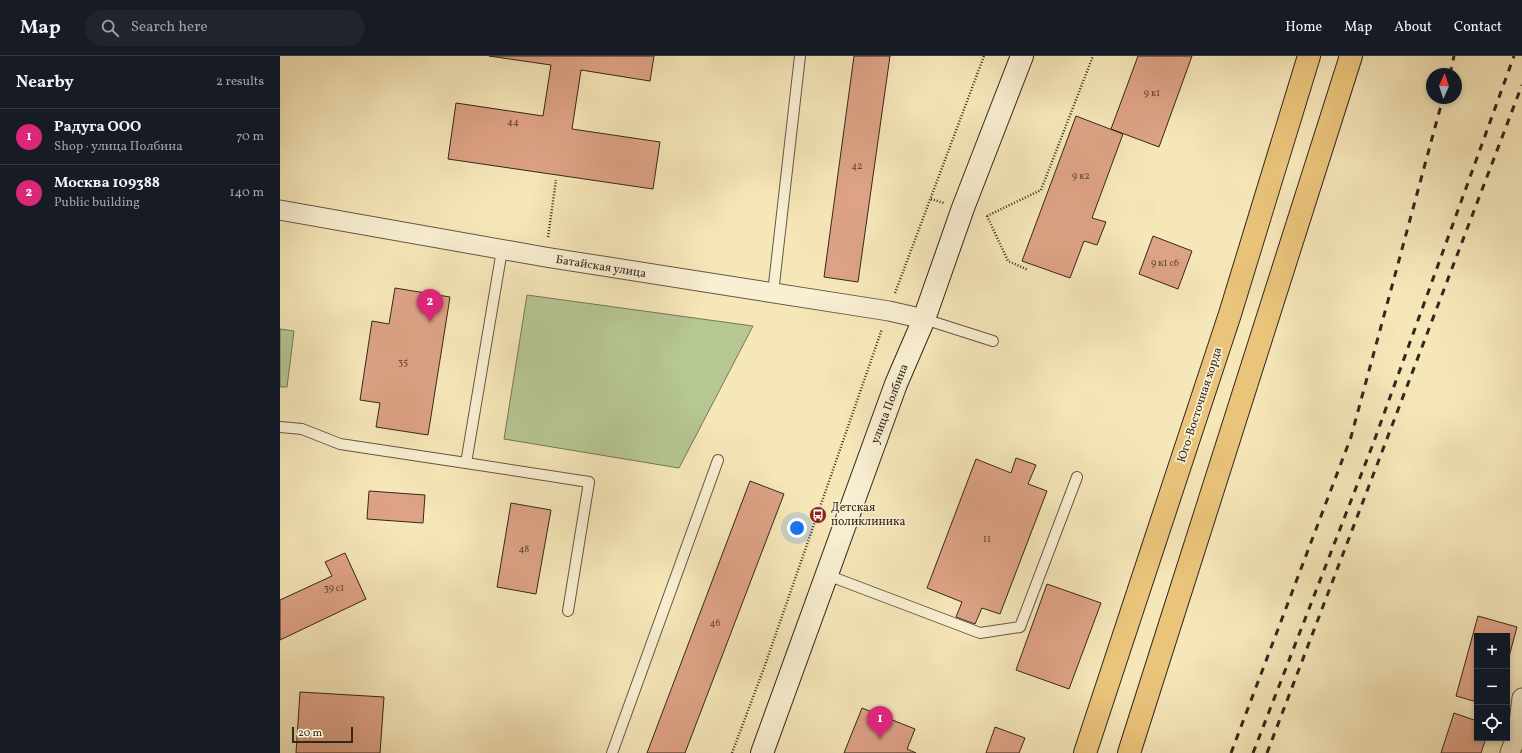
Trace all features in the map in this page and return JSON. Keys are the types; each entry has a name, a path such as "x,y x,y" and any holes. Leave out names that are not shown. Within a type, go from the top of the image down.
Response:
{"main road":[{"name":"улица Полбина","path":"762,753 896,384 924,319 963,208 1022,56"},
{"name":"Юго-Восточная хорда","path":"1085,753 1230,314 1309,56"},
{"path":"1129,753 1351,56"}],"street":[{"name":"Батайская улица","path":"280,210 545,258 889,311 924,319"},
{"path":"1510,753 1518,731 1522,698"}],"lane":[{"path":"772,293 800,56"},
{"path":"466,463 502,250"},
{"path":"924,319 993,341"},
{"path":"280,427 302,429 340,444 589,482 568,611"},
{"path":"612,753 718,460"},
{"path":"827,575 980,633 1020,627 1077,477"}],"path":[{"path":"732,753 764,668 889,311 984,56"},
{"path":"931,198 987,216 1041,190 1093,56"},
{"path":"545,258 556,180"},
{"path":"987,216 1008,261 1028,270"}],"green space":[{"path":"527,295 753,326 679,468 504,439"},
{"path":"280,329 294,331 287,387 280,387"}],"building":[{"path":"489,56 654,56 650,81 581,70 572,129 660,142 653,189 448,159 456,103 543,116 551,65"},
{"path":"854,56 890,56 858,282 824,277"},
{"path":"1138,56 1192,56 1159,147 1111,129"},
{"path":"1076,116 1123,134 1092,218 1106,222 1097,245 1084,241 1070,278 1022,261"},
{"path":"1153,236 1192,251 1178,289 1139,274"},
{"path":"395,288 450,297 428,435 376,427 380,403 360,400 372,321 389,324"},
{"path":"1016,458 1036,465 1028,484 1047,491 1000,614 982,608 975,624 956,617 962,602 927,588 976,459 1011,473"},
{"path":"750,481 784,494 685,753 647,753"},
{"path":"369,491 425,495 423,523 367,519"},
{"path":"511,503 551,510 536,594 497,587"},
{"path":"345,553 366,599 280,640 280,600 332,576 325,562"},
{"path":"1047,584 1101,603 1069,689 1016,670"},
{"path":"1478,616 1517,627 1510,653 1510,633 1474,633 1474,701 1456,696"},
{"path":"300,692 384,697 380,753 296,753"},
{"path":"862,708 915,729 907,749 916,753 844,753"},
{"path":"1454,713 1474,720 1474,741 1485,741 1481,753 1441,753"},
{"path":"995,727 1025,738 1019,753 986,753"}],"railway":[{"path":"1451,68 1454,56"},
{"path":"1253,753 1373,444 1514,56"},
{"path":"1267,753 1522,85"},
{"path":"1231,753 1351,437 1441,104"}],"place":[{"name":"Москва 109388","path":"430,322"},
{"name":"Детская поликлиника","path":"818,515"},
{"name":"Радуга ООО","path":"880,739"}]}
